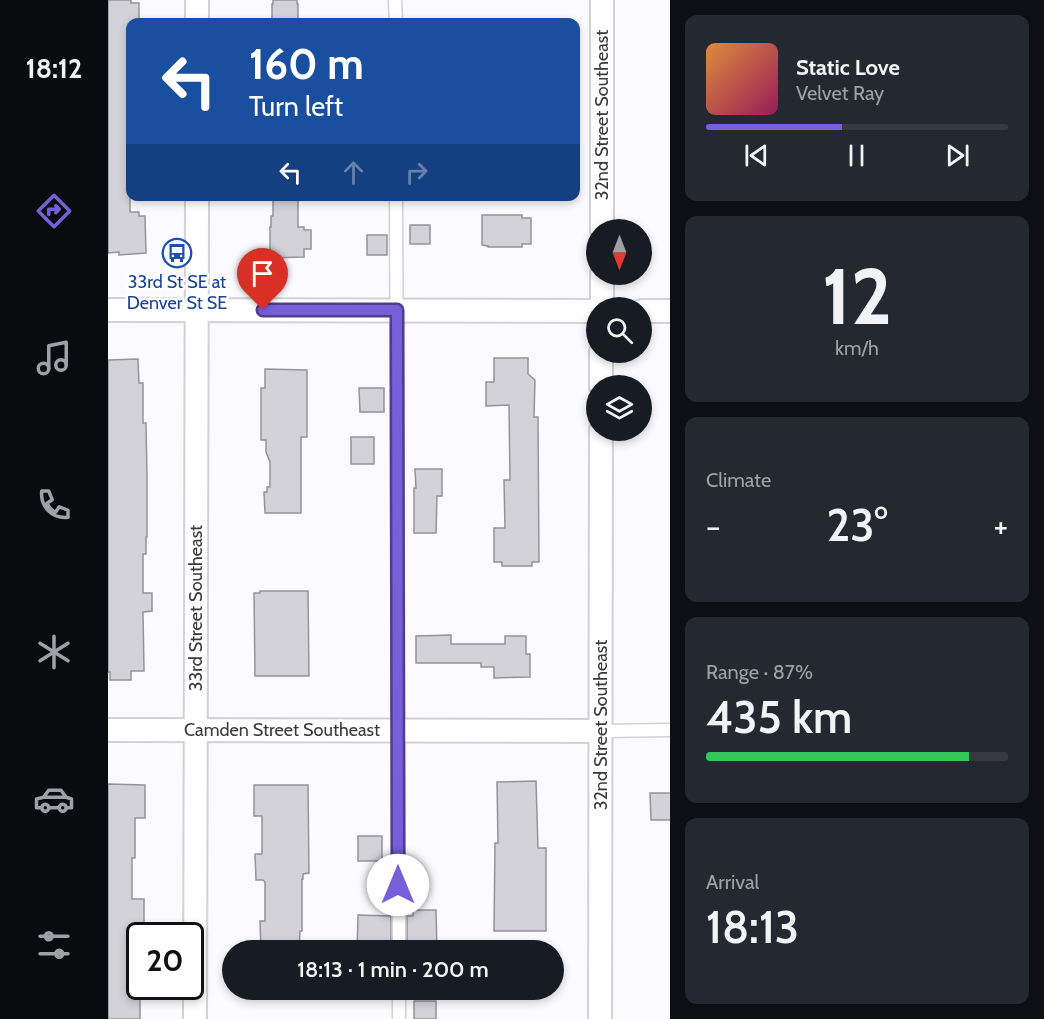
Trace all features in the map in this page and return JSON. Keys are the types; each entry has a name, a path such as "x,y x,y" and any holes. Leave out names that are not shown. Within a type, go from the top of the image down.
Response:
{"street":[{"path":"197,0 197,18"},
{"name":"32nd Street Southeast","path":"602,0 602,219"},
{"name":"33rd Street Southeast","path":"195,1019 196,201"},
{"path":"108,310 586,311"},
{"path":"652,311 670,311"},
{"name":"32nd Street Southeast","path":"600,1019 601,441"},
{"name":"Camden Street Southeast","path":"108,730 601,731"}],"lane":[{"path":"396,0 396,18"},
{"path":"396,201 399,940"},
{"path":"601,731 670,730"},
{"path":"399,1000 399,1019"}],"building":[{"path":"108,0 131,0 131,3 139,3 139,18 126,18 126,201 130,201 130,212 139,212 139,216 145,216 146,253 119,255 119,252 108,253"},
{"path":"273,0 297,0 298,18 272,18"},
{"path":"273,201 298,201 298,227 311,230 311,249 304,249 304,257 270,258 270,227 271,216 273,216"},
{"path":"482,215 522,215 522,218 531,218 531,244 522,244 522,247 482,245"},
{"path":"410,225 430,225 430,244 410,244"},
{"path":"367,235 387,235 387,255 367,255"},
{"path":"494,358 528,358 528,374 535,380 534,417 538,417 539,562 532,562 532,566 502,566 502,562 494,562 494,528 505,528 504,480 510,480 509,405 486,406 486,382 494,382"},
{"path":"138,359 139,383 143,383 143,423 146,423 147,537 146,554 143,554 143,593 152,593 152,611 143,612 144,671 131,671 131,680 110,680 110,672 108,672 108,360"},
{"path":"265,369 307,370 307,437 301,437 301,513 265,513 264,492 267,492 267,487 270,487 270,462 266,452 266,440 261,440 261,388 265,388"},
{"path":"359,388 384,388 384,412 360,412"},
{"path":"351,437 374,437 374,464 351,464"},
{"path":"415,469 442,469 442,496 437,496 436,533 414,533"},
{"path":"260,591 308,591 309,676 255,676 254,593 260,593"},
{"path":"451,635 451,644 505,644 505,636 526,636 526,654 530,654 530,677 494,678 494,667 481,667 481,663 416,663 416,636"},
{"path":"536,781 538,848 546,848 546,931 494,931 495,843 498,843 497,782"},
{"path":"108,784 145,785 145,818 135,818 135,858 132,858 132,899 144,899 144,922 126,922 126,1000 140,1000 140,1019 108,1019"},
{"path":"254,785 308,785 309,873 303,874 302,879 302,931 300,931 300,940 261,940 260,921 265,921 265,882 256,880 255,854 262,854 262,816 254,816"},
{"path":"650,793 670,793 670,820 651,820"},
{"path":"358,836 382,836 382,861 358,861"},
{"path":"413,910 436,910 437,940 407,940 407,916 413,916"},
{"path":"358,915 391,916 391,940 357,940"},
{"path":"414,1001 436,1001 436,1019 414,1019"}],"place":[{"name":"33rd St SE at Denver St SE","path":"177,253"}],"route":[{"path":"263,310 397,310 398,885"}]}
